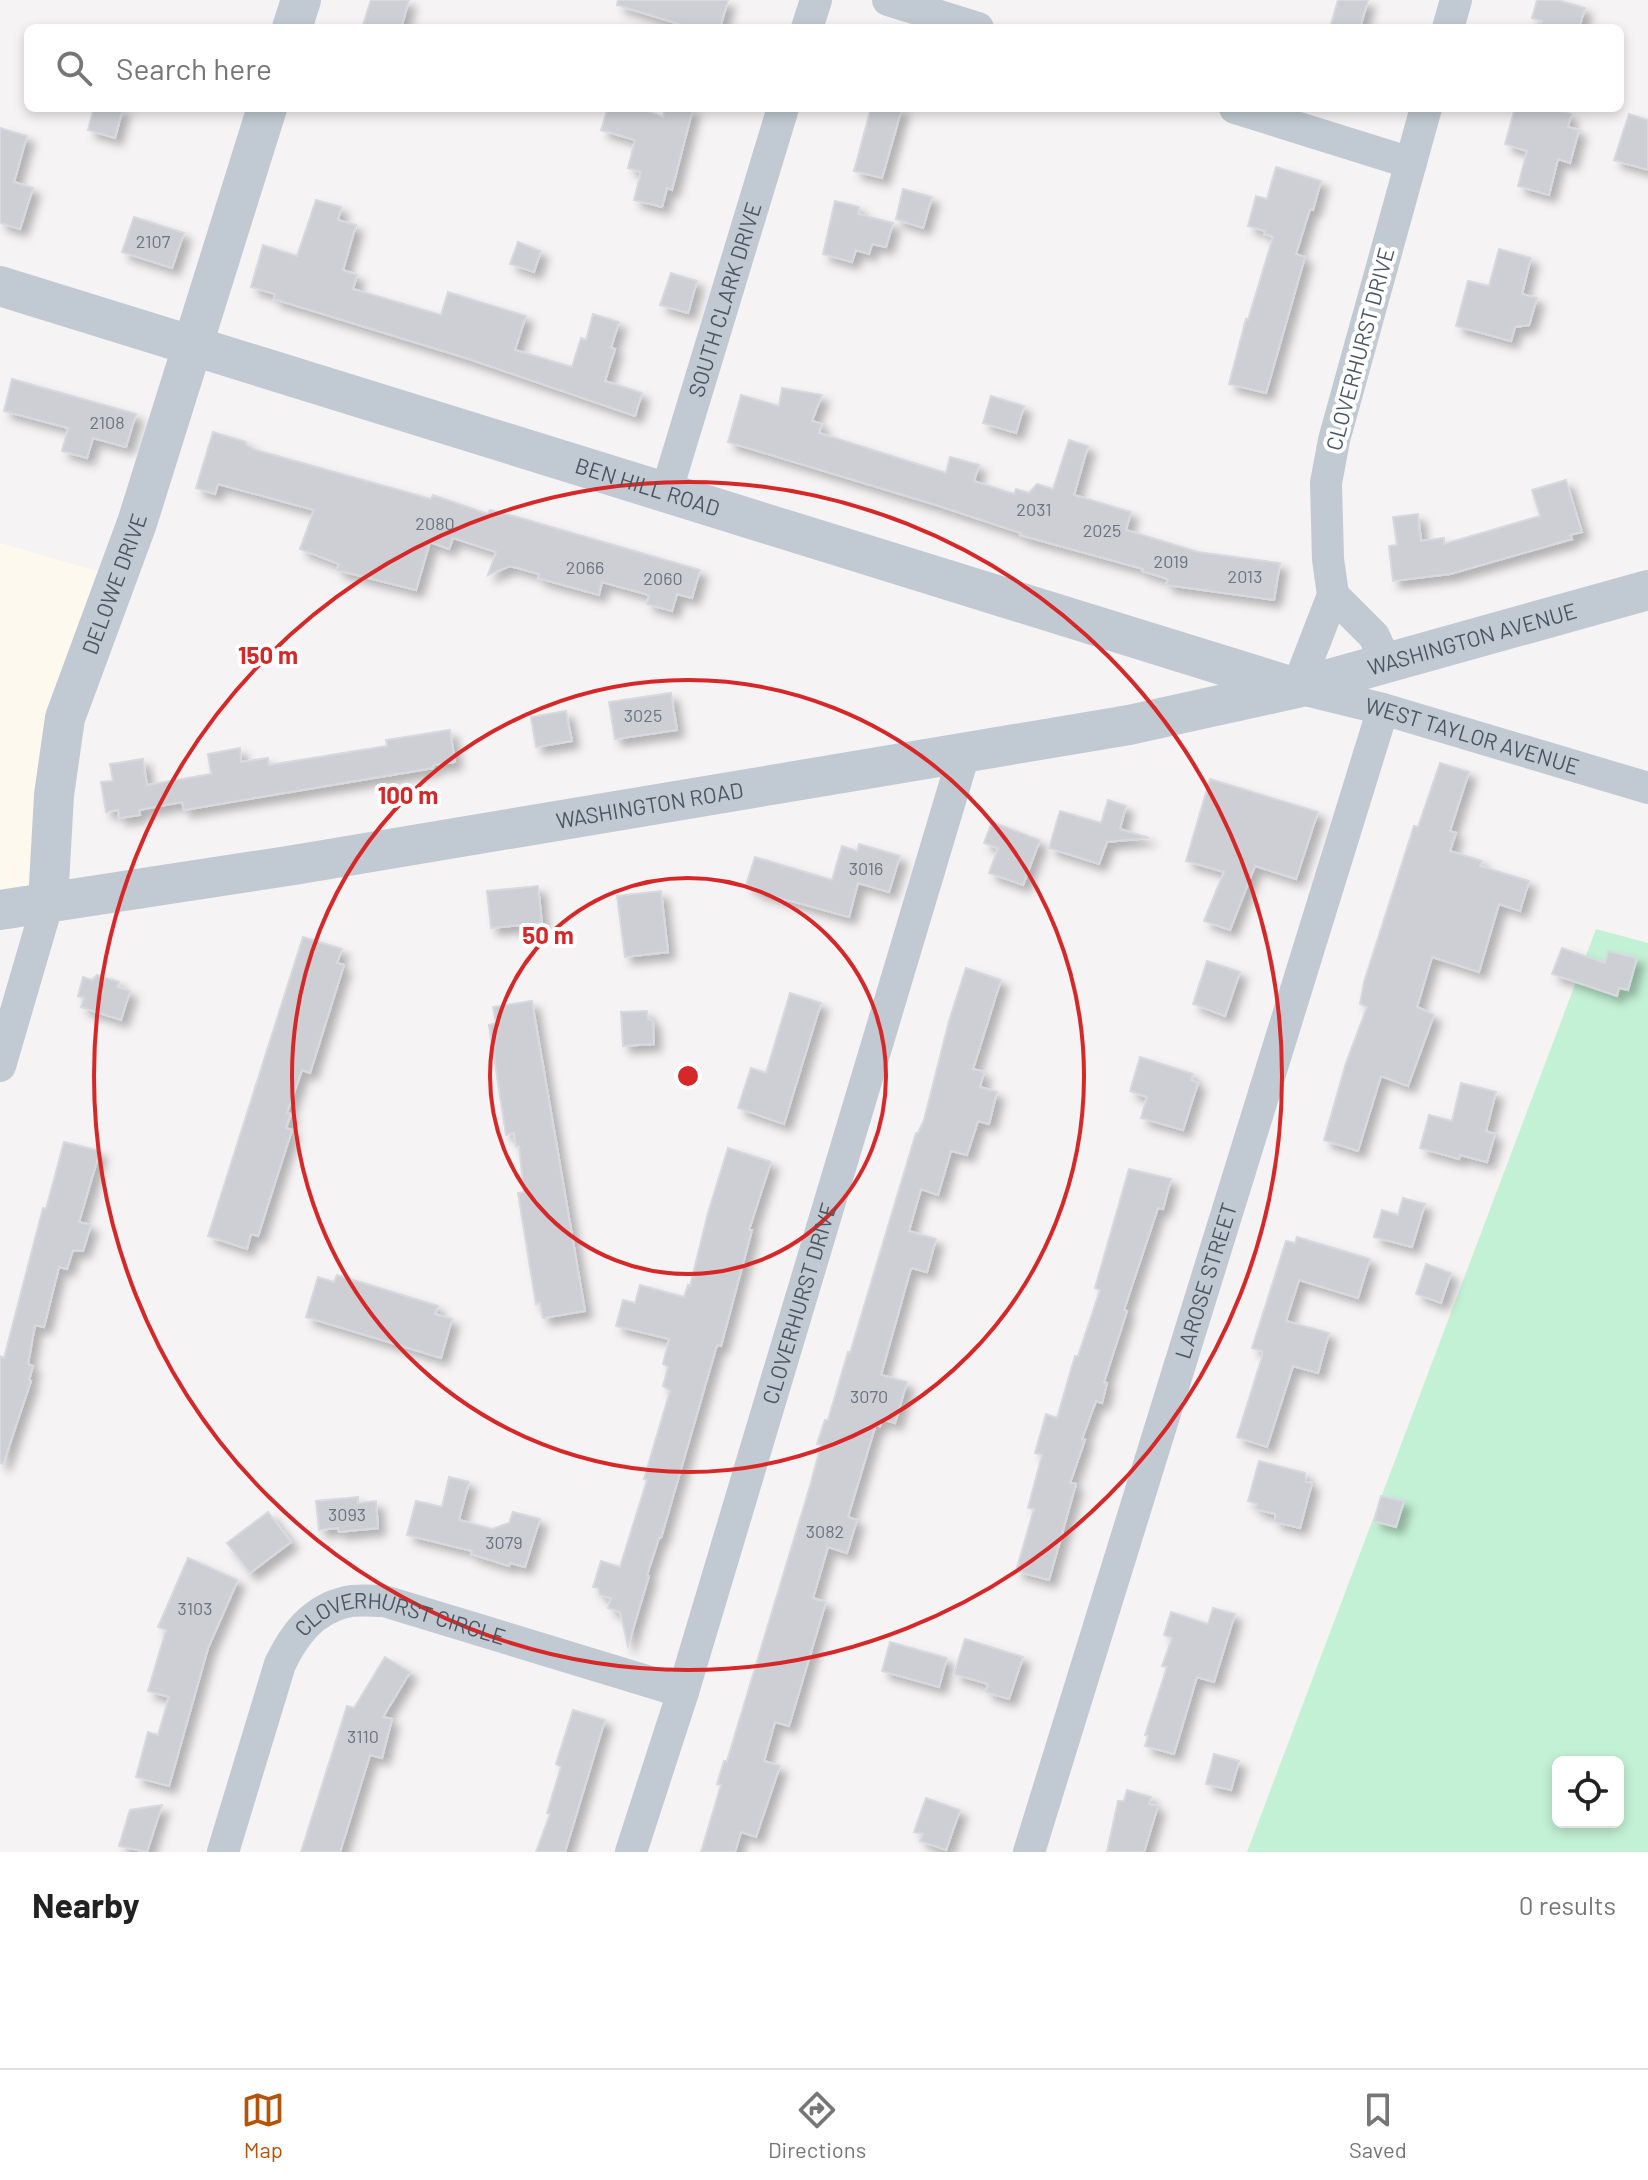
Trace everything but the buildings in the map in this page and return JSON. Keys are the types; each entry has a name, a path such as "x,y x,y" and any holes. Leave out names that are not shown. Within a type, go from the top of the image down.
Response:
{"street":[{"path":"293,24 301,0"},
{"path":"808,24 816,0"},
{"path":"888,0 965,24"},
{"path":"1449,24 1456,0"},
{"name":"DELOWE DRIVE","path":"0,1066 48,902 54,795 65,718 137,523 266,112"},
{"name":"SOUTH CLARK DRIVE","path":"666,493 782,112"},
{"path":"1248,112 1411,163"},
{"name":"CLOVERHURST DRIVE","path":"1297,688 1333,595 1328,559 1326,483 1334,440 1425,112"},
{"name":"BEN HILL ROAD","path":"0,286 1297,688"},
{"name":"WASHINGTON AVENUE","path":"1297,688 1648,590"},
{"path":"1333,595 1374,636 1387,665"},
{"name":"WASHINGTON ROAD","path":"0,910 294,865 964,754 1129,725 1297,688"},
{"name":"WEST TAYLOR AVENUE","path":"1297,688 1383,709 1648,788"},
{"name":"LAROSE STREET","path":"1029,1852 1383,709"},
{"name":"CLOVERHURST DRIVE","path":"631,1852 683,1692 964,754"},
{"name":"CLOVERHURST CIRCLE","path":"223,1852 280,1664 293,1637 311,1618 346,1602 384,1601 683,1692"}],"shaded area":[{"path":"0,543 115,576 65,722 58,906 0,916"}],"green space":[{"path":"1596,929 1648,943 1648,1852 1247,1852"}]}
